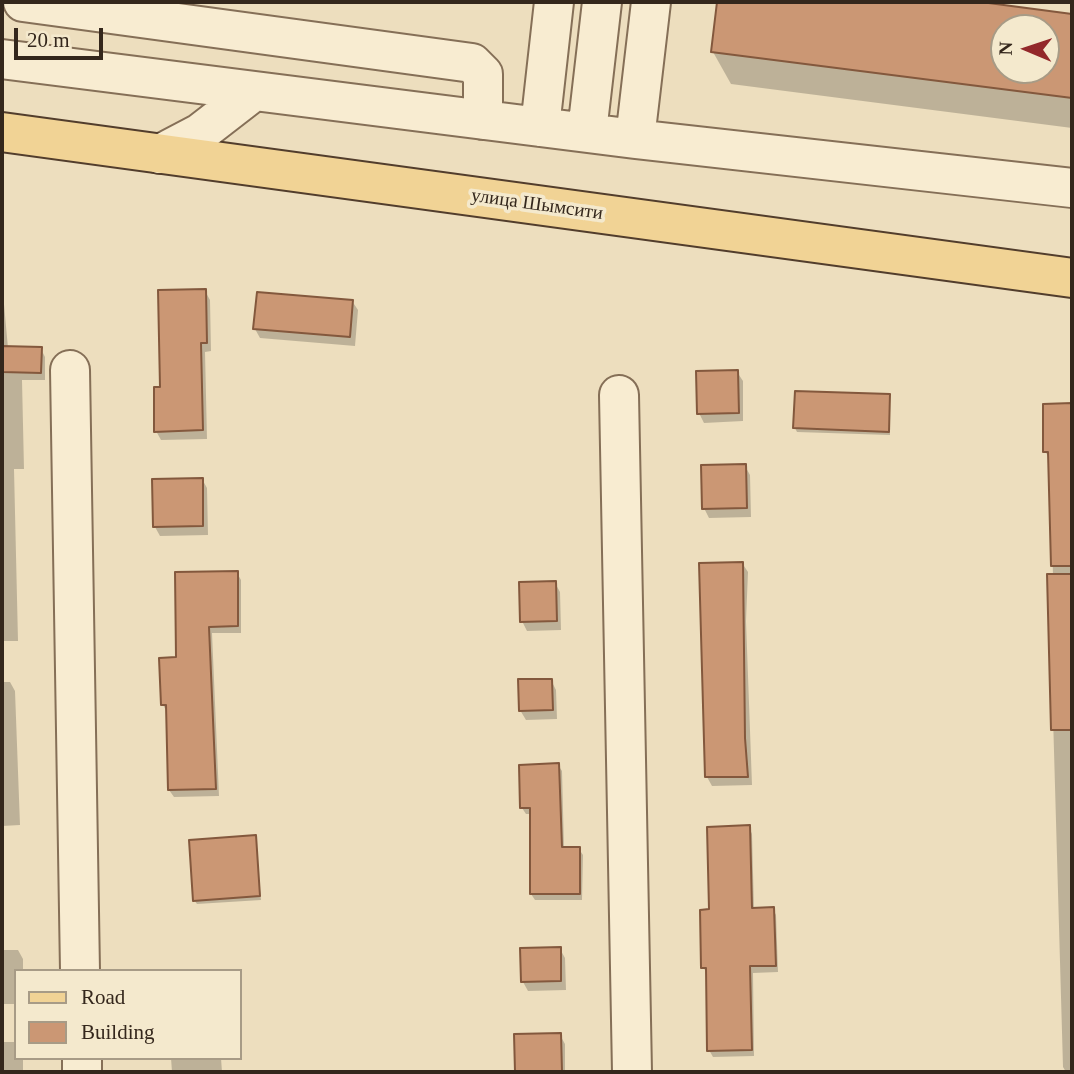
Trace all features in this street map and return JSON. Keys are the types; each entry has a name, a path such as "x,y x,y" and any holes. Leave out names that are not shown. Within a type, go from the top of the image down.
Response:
{"main road":[{"name":"улица Шымсити","path":"2,132 1072,278"}],"street":[{"path":"23,2 472,63 483,74 483,120"},
{"path":"540,127 554,2"},
{"path":"587,132 602,2"},
{"path":"635,139 651,2"},
{"path":"2,59 635,139 1072,188"},
{"path":"160,154 200,133 253,92"},
{"path":"70,369 80,969"},
{"path":"619,395 632,1072"}],"building":[{"path":"717,2 981,2 1072,14 1072,98 711,52"},
{"path":"206,289 207,343 201,343 203,430 154,432 154,387 160,387 158,290"},
{"path":"257,292 353,300 350,337 253,329"},
{"path":"2,346 42,347 41,373 2,372"},
{"path":"738,370 739,413 697,414 696,371"},
{"path":"795,391 890,394 889,432 793,428"},
{"path":"1072,403 1072,566 1051,566 1048,452 1043,452 1043,404"},
{"path":"746,464 747,508 702,509 701,465"},
{"path":"203,478 203,526 153,527 152,479"},
{"path":"743,562 748,777 705,777 699,563"},
{"path":"238,571 238,626 209,627 216,789 168,790 166,705 161,705 159,658 176,657 175,572"},
{"path":"1047,574 1072,574 1072,730 1051,730"},
{"path":"556,581 557,621 520,622 519,582"},
{"path":"518,679 552,679 553,710 519,711"},
{"path":"559,763 562,847 580,847 580,894 530,894 530,808 520,808 519,765"},
{"path":"750,825 752,908 774,907 776,966 750,966 752,1050 707,1051 706,968 701,968 700,910 709,909 707,827"},
{"path":"256,835 260,896 193,901 189,840"},
{"path":"561,947 561,981 521,982 520,948"},
{"path":"561,1033 562,1072 515,1072 514,1034"}]}
